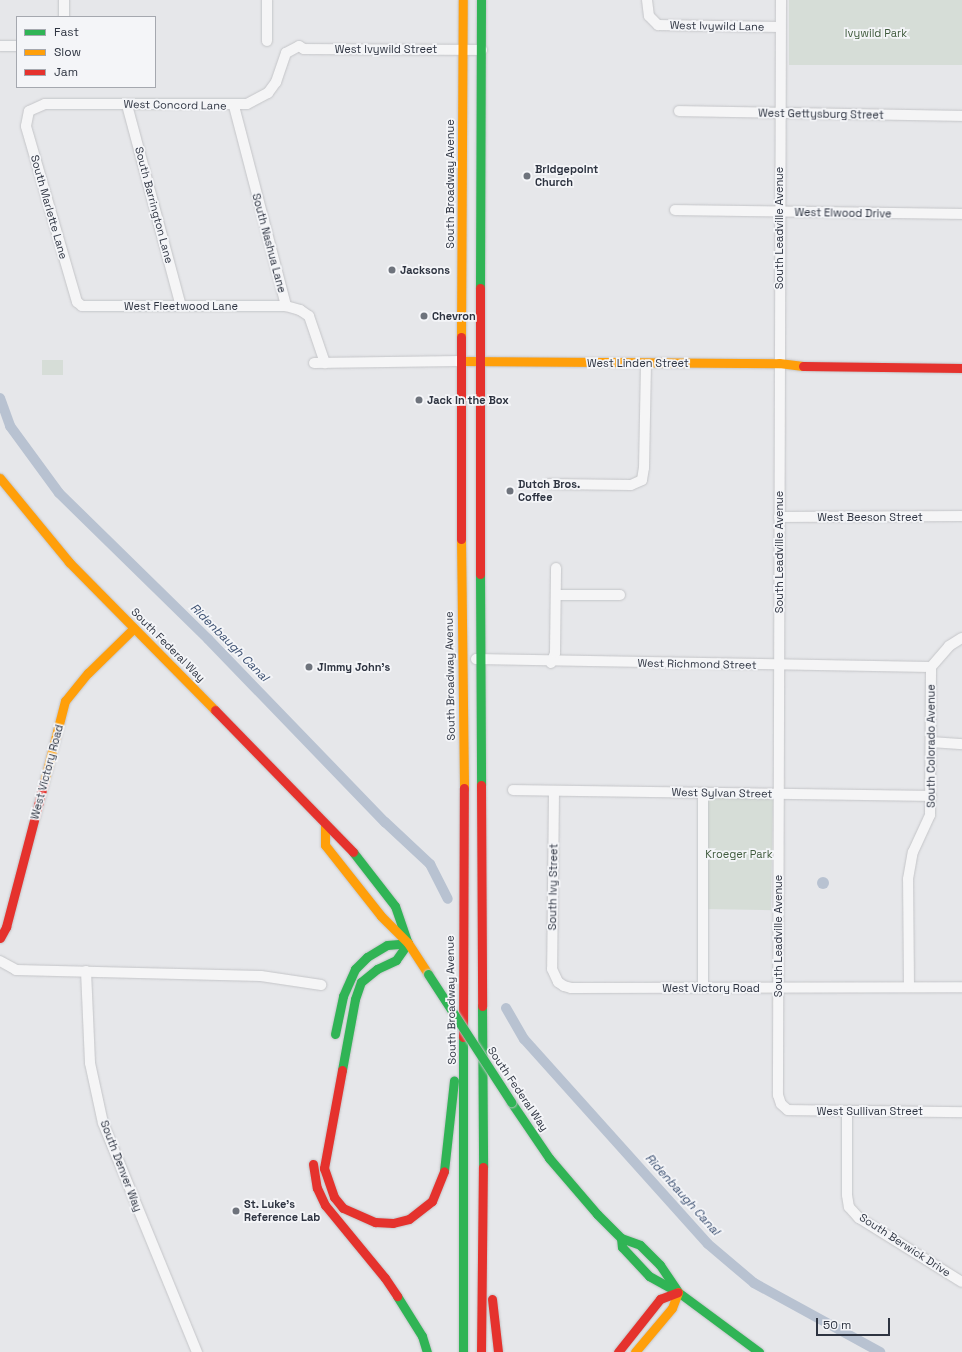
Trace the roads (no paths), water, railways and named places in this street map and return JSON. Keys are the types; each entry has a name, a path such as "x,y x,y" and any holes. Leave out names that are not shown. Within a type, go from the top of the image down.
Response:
{"main road":[{"name":"South Broadway Avenue","path":"462,0 461,635 464,660 463,1352"},
{"path":"481,0 481,1352"},
{"name":"West Linden Street","path":"461,361 646,364 779,363 796,366 962,368"},
{"name":"South Federal Way","path":"0,478 54,547 325,824 344,840 395,906 408,943"},
{"name":"West Victory Road","path":"0,938 6,927 64,701 88,673 134,628"},
{"name":"South Federal Way","path":"325,824 325,845 381,916 408,943 549,1158 597,1214 621,1238 640,1245 660,1265 678,1292"},
{"path":"408,943 396,960 377,969 358,989 325,1152 324,1168 334,1197 343,1208 359,1217 375,1222 393,1223 409,1219 422,1211 438,1190 447,1156 464,979"},
{"path":"333,1046 342,996 355,969 375,951 387,945 408,943"},
{"path":"314,1154 313,1168 316,1188 326,1205 385,1278 422,1336 427,1352"},
{"path":"482,1231 488,1261 495,1343 498,1352"},
{"name":"South Federal Way","path":"621,1238 622,1247 649,1276 678,1292 759,1352"},
{"path":"618,1352 660,1299 678,1292"},
{"path":"635,1352 672,1308 678,1292"}],"street":[{"path":"64,0 64,16"},
{"path":"267,0 267,42"},
{"name":"West Ivywild Lane","path":"647,0 649,16 653,22 664,26 780,27"},
{"name":"South Leadville Avenue","path":"781,0 778,665 778,1095 781,1104"},
{"path":"0,46 16,46"},
{"name":"West Ivywild Street","path":"291,49 299,46 304,49 482,50"},
{"name":"West Concord Lane","path":"29,111 45,104 234,106 247,104 268,93 276,82 286,53 291,49"},
{"name":"South Barrington Lane","path":"127,104 181,306"},
{"name":"South Nashua Lane","path":"234,106 286,306 300,310 309,316 325,363"},
{"name":"South Marlette Lane","path":"29,111 26,126 77,302"},
{"name":"West Gettysburg Street","path":"679,111 962,116"},
{"name":"West Elwood Drive","path":"675,210 962,214"},
{"name":"West Fleetwood Lane","path":"77,302 82,306 286,306"},
{"name":"West Linden Street","path":"314,363 461,361"},
{"path":"549,484 631,485 642,480 644,468 646,364"},
{"name":"West Beeson Street","path":"779,517 962,516"},
{"path":"551,662 555,653 556,568"},
{"path":"556,595 620,595"},
{"path":"931,667 949,646 962,638"},
{"name":"West Richmond Street","path":"464,660 481,659 551,662 931,667"},
{"name":"South Colorado Avenue","path":"909,988 908,879 913,852 930,816 932,742 931,667"},
{"path":"932,742 962,744"},
{"name":"West Sylvan Street","path":"513,790 930,796"},
{"name":"South Ivy Street","path":"554,791 552,969 558,982"},
{"path":"703,793 703,988"},
{"path":"0,961 16,970 261,976 320,985"},
{"name":"South Denver Way","path":"86,971 90,1064 103,1123 197,1352"},
{"name":"West Victory Road","path":"558,982 571,988 962,987"},
{"name":"West Sullivan Street","path":"781,1104 788,1110 962,1112"},
{"name":"South Berwick Drive","path":"846,1111 846,1195 849,1208 859,1218 962,1282"}],"water":[{"path":"821,877 825,877 829,883 825,889 821,889 817,885 817,881"}],"waterway":[{"name":"Ridenbaugh Canal","path":"0,398 10,426 59,493 208,639 385,822 430,864 448,899"},
{"name":"Ridenbaugh Canal","path":"506,1008 524,1039 708,1244 754,1283 880,1352"}],"place":[{"name":"Bridgepoint Church","path":"527,176"},
{"name":"Jacksons","path":"392,270"},
{"name":"Chevron","path":"424,316"},
{"name":"Jack in the Box","path":"419,400"},
{"name":"Dutch Bros. Coffee","path":"510,491"},
{"name":"Jimmy John's","path":"309,667"},
{"name":"St. Luke's Reference Lab","path":"236,1211"}],"park label":[{"name":"Ivywild Park","path":"876,33"},
{"name":"Kroeger Park","path":"739,854"}]}
